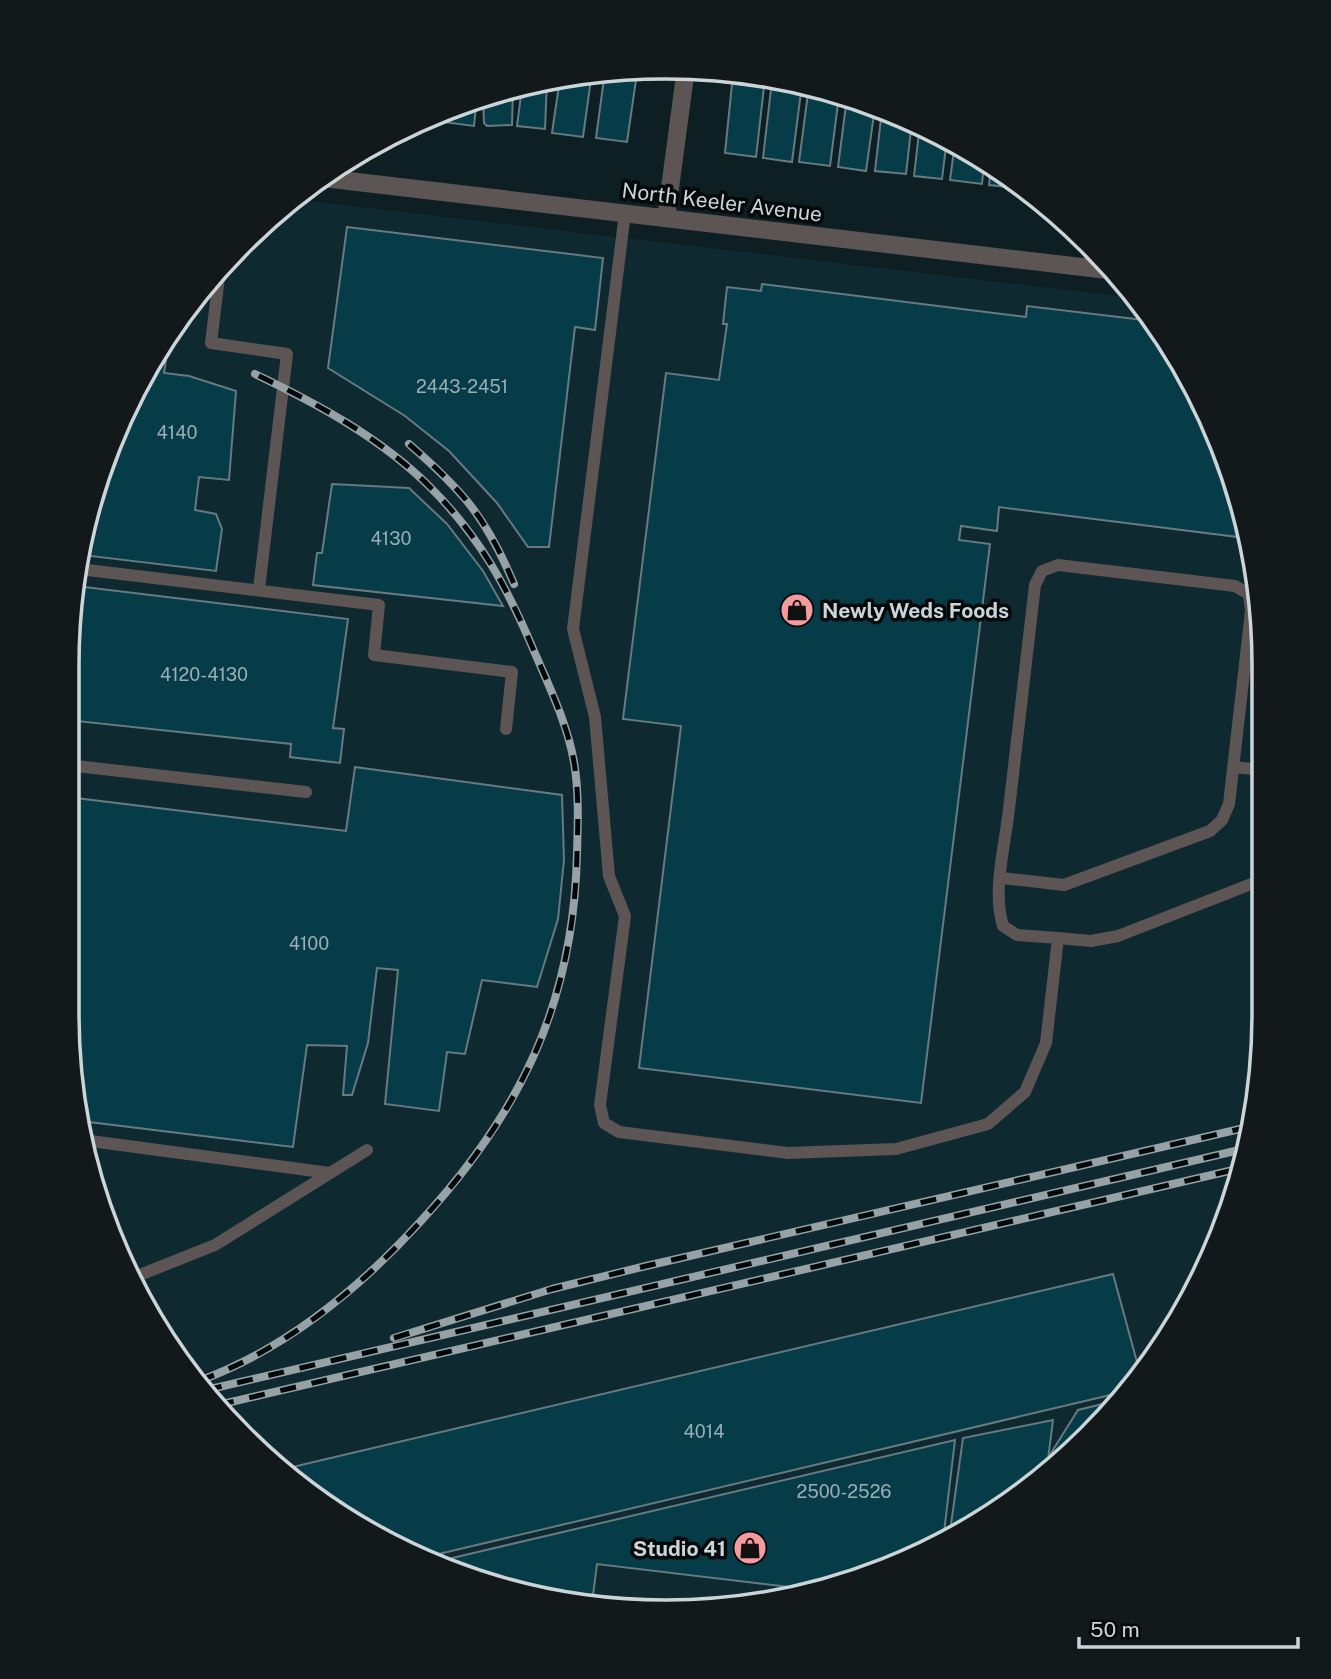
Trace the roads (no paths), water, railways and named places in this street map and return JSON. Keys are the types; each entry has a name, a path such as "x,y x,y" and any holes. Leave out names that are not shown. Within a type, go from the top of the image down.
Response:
{"street":[{"path":"666,218 684,79"},
{"name":"North Keeler Avenue","path":"338,180 1097,269"}],"lane":[{"path":"625,213 573,629 595,717 608,876 625,916 600,1105 604,1123 619,1132 788,1153 895,1149 988,1124 1025,1092 1046,1043 1058,939"},
{"path":"218,286 211,343 286,354 259,589"},
{"path":"1247,593 1234,586 1058,565 1042,571 1035,585 998,909 1003,926 1017,935 1091,941 1118,936 1252,884"},
{"path":"87,570 379,605 374,654 512,672 506,729"},
{"path":"1002,878 1064,885 1210,831 1222,820 1228,804 1250,619"},
{"path":"79,766 306,792"},
{"path":"1233,767 1252,769"},
{"path":"93,1141 330,1173"},
{"path":"140,1275 215,1245 367,1150"}],"railway":[{"path":"206,1378 231,1368 291,1335 346,1294 420,1222 486,1140 513,1097 535,1053 552,1007 565,959 577,853 577,784 567,733 524,628 478,544 430,487 391,453 347,423 255,374"},
{"path":"409,444 444,476 471,506 493,540 514,584"},
{"path":"394,1338 552,1289 1241,1129"},
{"path":"214,1388 1235,1151"},
{"path":"227,1403 1230,1171"}],"place":[{"name":"Newly Weds Foods","path":"797,610"},
{"name":"Studio 41","path":"750,1548"}]}
